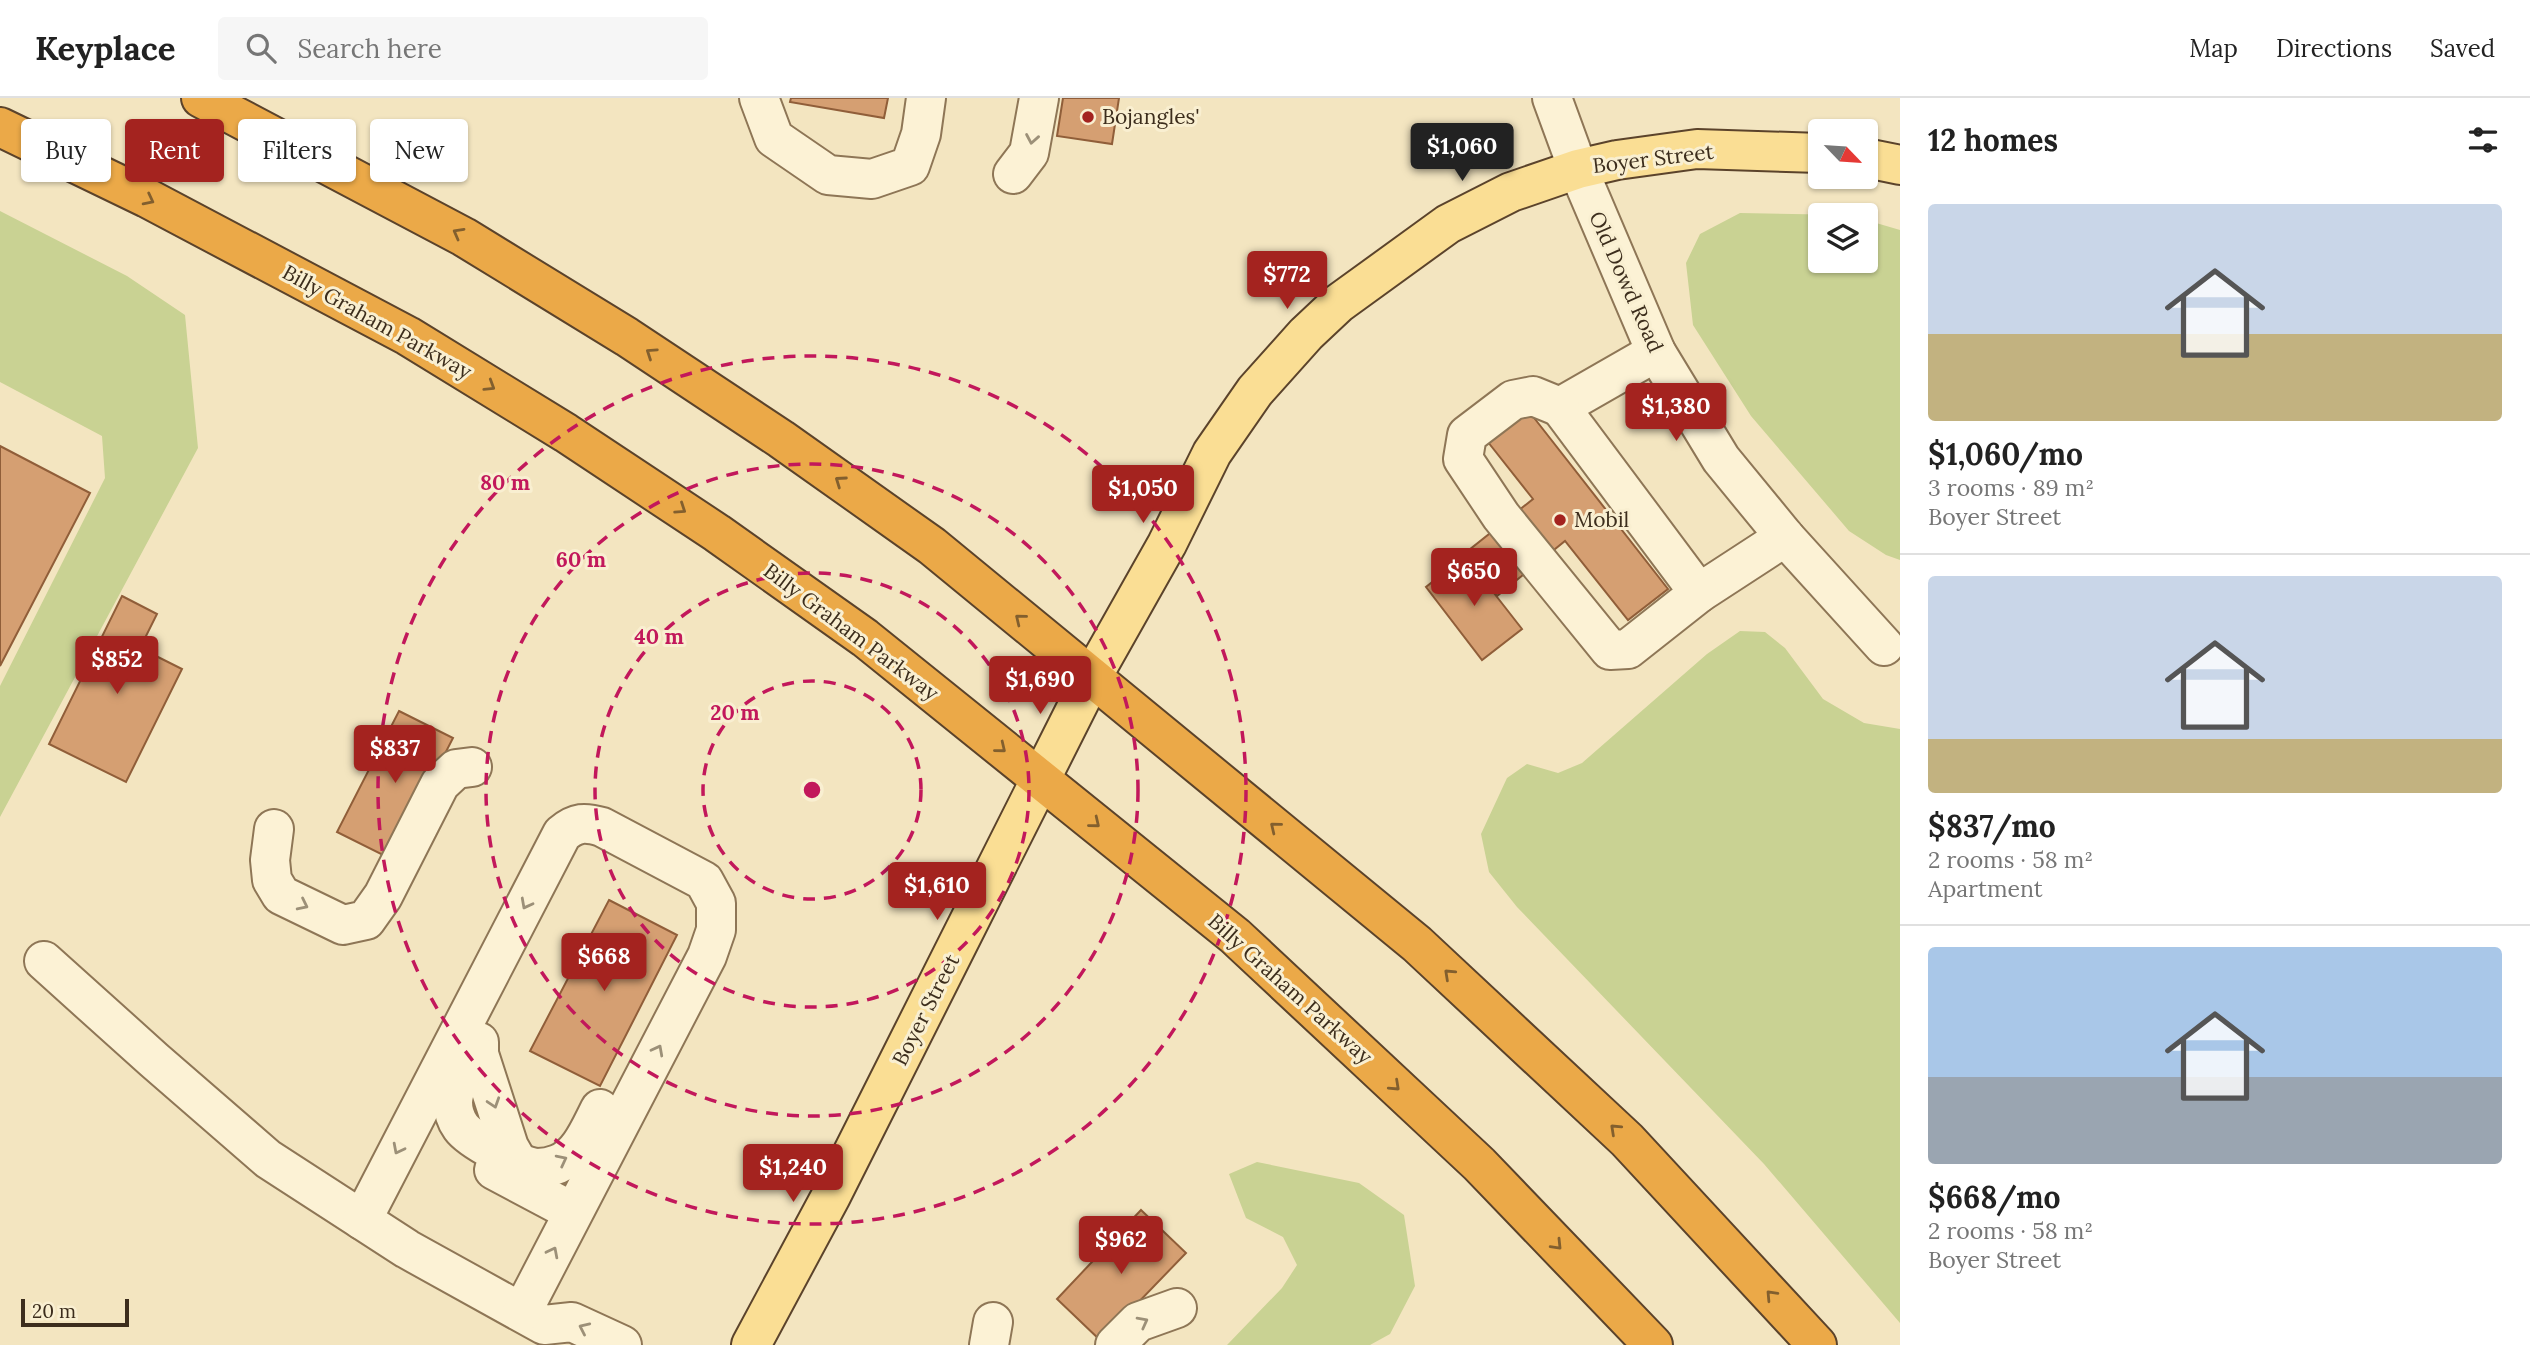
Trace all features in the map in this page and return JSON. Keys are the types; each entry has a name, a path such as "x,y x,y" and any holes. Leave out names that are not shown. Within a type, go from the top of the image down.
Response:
{"highway":[{"path":"201,98 464,237 627,337 781,439 932,546 1417,944 1627,1140 1817,1345"},
{"name":"Billy Graham Parkway","path":"0,127 147,198 408,336 566,433 717,533 864,638 1245,945 1479,1164 1653,1345"}],"main road":[{"name":"Boyer Street","path":"751,1345 838,1184 1092,677 1167,544 1212,453 1255,391 1306,334 1339,303 1448,224 1511,192 1578,169 1617,160 1697,149 1808,153"},
{"path":"1878,161 1900,166"}],"street":[{"path":"759,98 774,138 828,175 872,179 910,166 921,135 926,98"},
{"path":"1013,174 1029,153 1039,98"},
{"name":"Old Dowd Road","path":"1552,98 1578,169 1656,352 1721,459 1785,537 1884,646"},
{"path":"1560,407 1656,352"},
{"path":"1699,593 1560,407 1533,396 1513,400 1468,435 1463,459 1501,516 1610,650 1628,649 1699,593 1785,537"},
{"path":"274,829 272,880 281,895 343,925 366,920 383,896 440,784 456,769 472,767"},
{"path":"362,1220 562,834 572,825 587,823 602,827 704,881 716,903 716,930 707,957 573,1212 539,1327"},
{"path":"495,963 492,1018 460,1078 453,1100 455,1116 471,1137 517,1161 539,1168 559,1164 575,1152 587,1134 694,925 692,905 684,894 592,844 581,840 569,842 553,853"},
{"path":"44,961 268,1159 408,1249 539,1327 572,1322 622,1345"},
{"path":"427,1092 426,1116 436,1137 451,1148 573,1212"},
{"path":"1115,1345 1138,1322 1177,1308"}],"green space":[{"path":"0,211 127,276 185,315 198,448 0,817 0,686 105,478 102,436 0,382"},
{"path":"1740,213 1808,214 1808,273 1878,273 1878,224 1900,230 1900,560 1886,555 1849,531 1751,416 1693,325 1686,263 1700,234"},
{"path":"1740,631 1765,632 1785,648 1823,699 1864,723 1900,729 1900,1323 1764,1164 1517,907 1489,872 1481,834 1507,778 1527,764 1558,773 1582,763 1707,654"},
{"path":"1257,1162 1359,1183 1404,1215 1415,1286 1390,1334 1370,1345 1227,1345 1282,1288 1297,1265 1283,1237 1246,1218 1229,1174"}],"building":[{"path":"791,98 888,98 884,118 790,102"},
{"name":"Bojangles'","path":"1063,98 1119,98 1112,144 1057,136"},
{"name":"Mobil","path":"1524,405 1668,589 1628,620 1565,541 1497,596 1464,554 1533,499 1484,437"},
{"path":"0,446 90,493 0,666"},
{"path":"1465,556 1522,629 1482,660 1426,587"},
{"path":"122,596 157,614 140,648 182,669 126,782 49,744"},
{"path":"399,711 453,738 391,859 337,832"},
{"path":"609,900 677,935 600,1086 530,1051"},
{"path":"1141,1210 1186,1253 1101,1341 1057,1299"}],"place":[{"name":"Bojangles'","path":"1088,117"},
{"name":"Mobil","path":"1560,520"}]}
